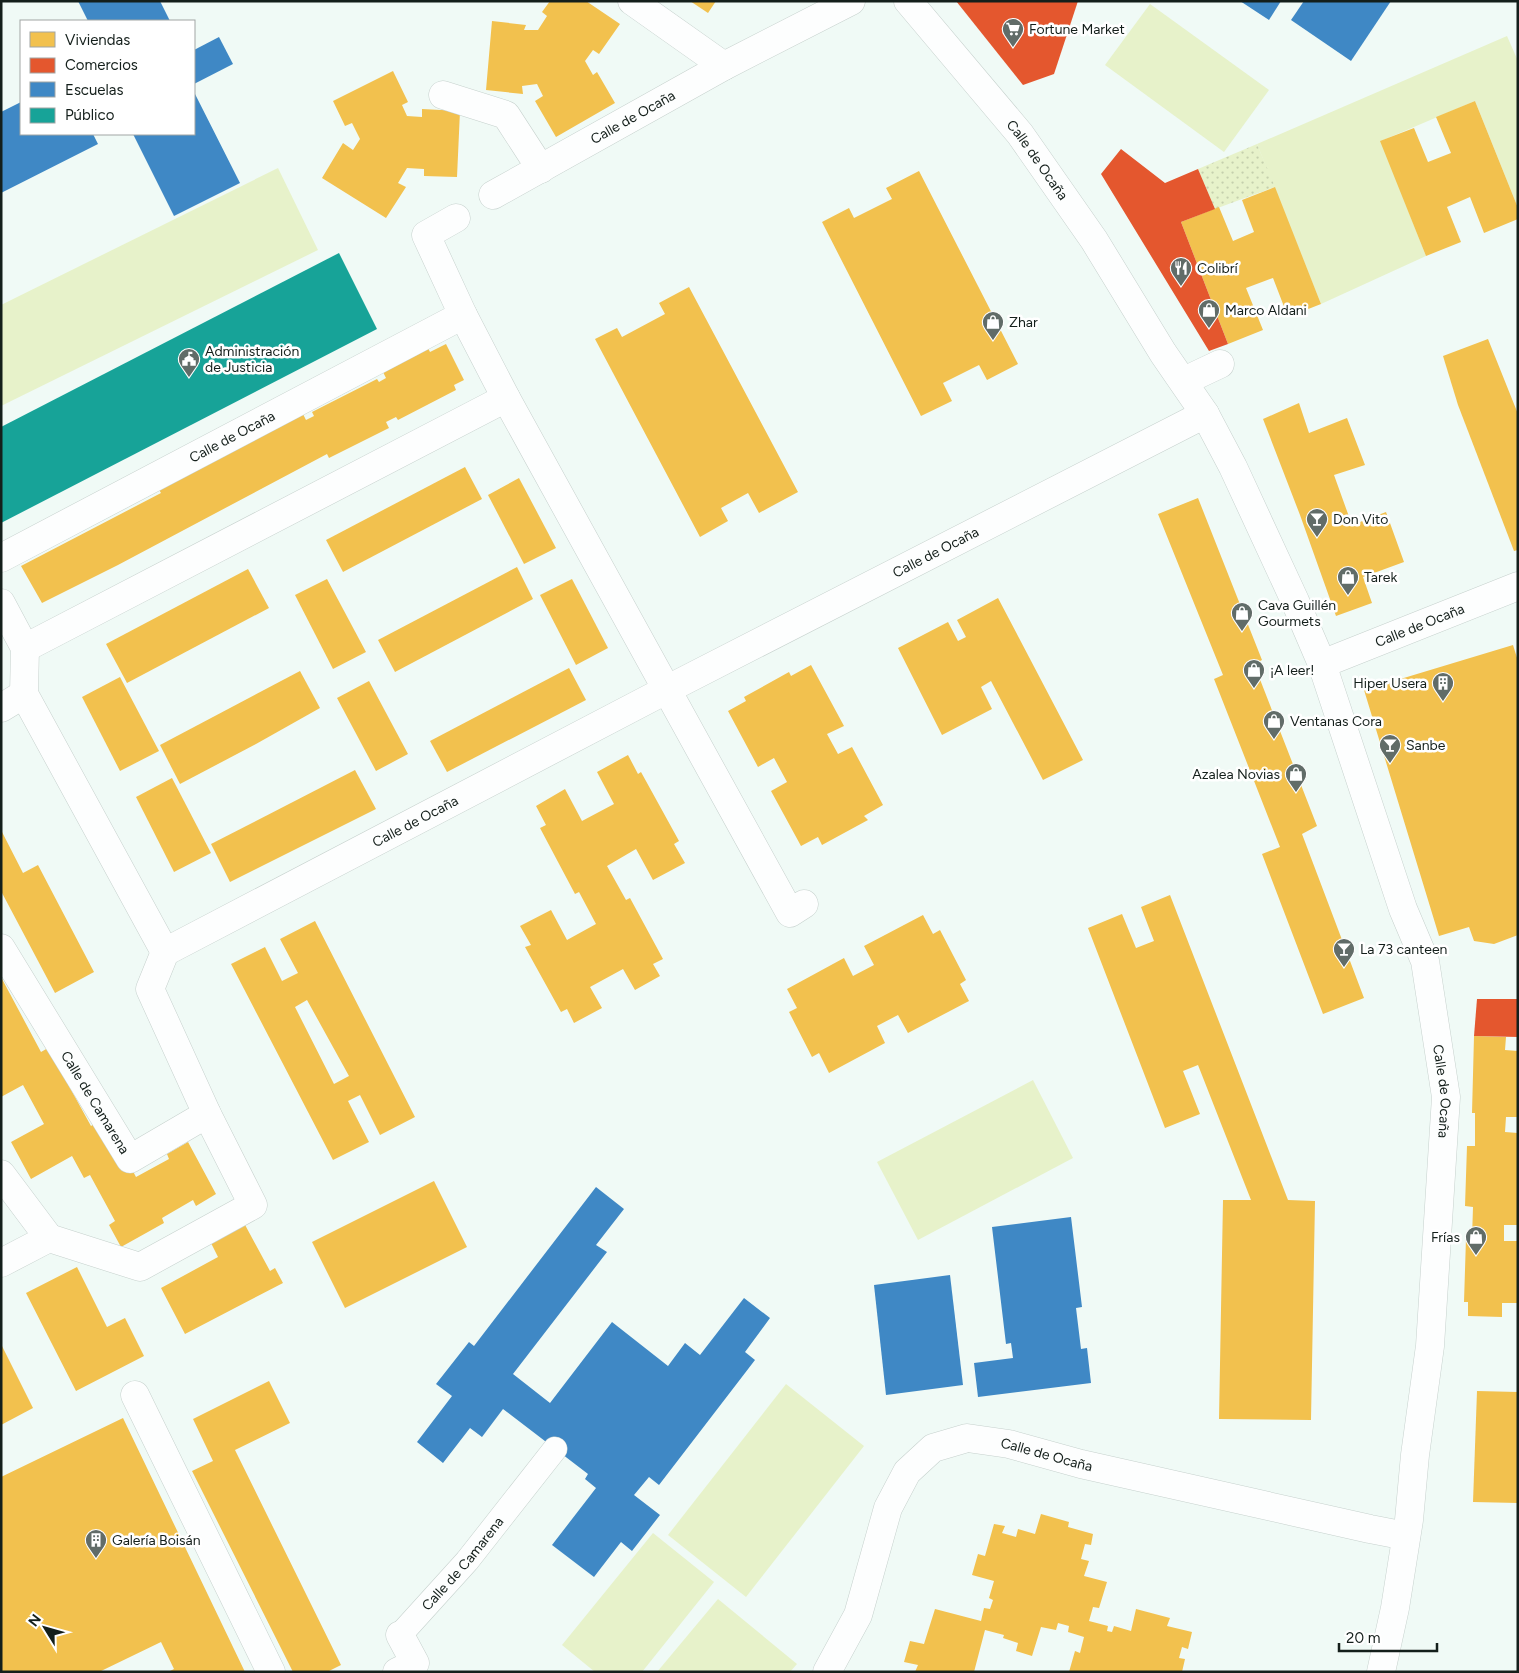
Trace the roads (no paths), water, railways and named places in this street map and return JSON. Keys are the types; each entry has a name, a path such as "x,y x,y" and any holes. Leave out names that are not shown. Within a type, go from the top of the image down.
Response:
{"street":[{"path":"632,1 724,66"},
{"name":"Calle de Ocaña","path":"493,195 724,66 851,1"},
{"name":"Calle de Ocaña","path":"908,1 1020,134 1094,240 1163,353 1205,414 1296,600 1322,664 1403,909 1425,962 1446,1097 1430,1346 1415,1455 1409,1520 1395,1608 1381,1672"},
{"path":"443,95 506,115 541,169"},
{"path":"456,218 426,235 463,315 506,398 790,913 804,904"},
{"name":"Calle de Ocaña","path":"1,558 463,315"},
{"path":"1184,381 1220,364"},
{"path":"25,648 506,398"},
{"name":"Calle de Ocaña","path":"165,952 666,690 1205,414"},
{"name":"Calle de Ocaña","path":"1322,664 1518,586"},
{"path":"1,603 25,648 12,701 165,952 150,989 207,1114 253,1205 140,1267 49,1238 1,1174"},
{"name":"Calle de Camarena","path":"1,948 130,1159 207,1114"},
{"path":"1,1264 49,1238"},
{"path":"135,1395 271,1672"},
{"name":"Calle de Ocaña","path":"827,1672 858,1615 888,1508 906,1472 933,1448 967,1438 1009,1444 1082,1464 1406,1536"},
{"name":"Calle de Camarena","path":"397,1672 415,1663 400,1635 467,1562 555,1449"}],"place":[{"name":"Fortune Market","path":"1013,48"},
{"name":"Colibrí","path":"1181,287"},
{"name":"Marco Aldani","path":"1209,329"},
{"name":"Zhar","path":"993,341"},
{"name":"Administración de Justicia","path":"189,378"},
{"name":"Don Vito","path":"1317,538"},
{"name":"Tarek","path":"1348,596"},
{"name":"Cava Guillén Gourmets","path":"1242,632"},
{"name":"¡A leer!","path":"1254,689"},
{"name":"Hiper Usera","path":"1443,702"},
{"name":"Ventanas Cora","path":"1274,740"},
{"name":"Sanbe","path":"1390,764"},
{"name":"Azalea Novias","path":"1296,793"},
{"name":"La 73 canteen","path":"1344,968"},
{"name":"Frías","path":"1476,1256"},
{"name":"Galería Boisán","path":"96,1559"}]}
